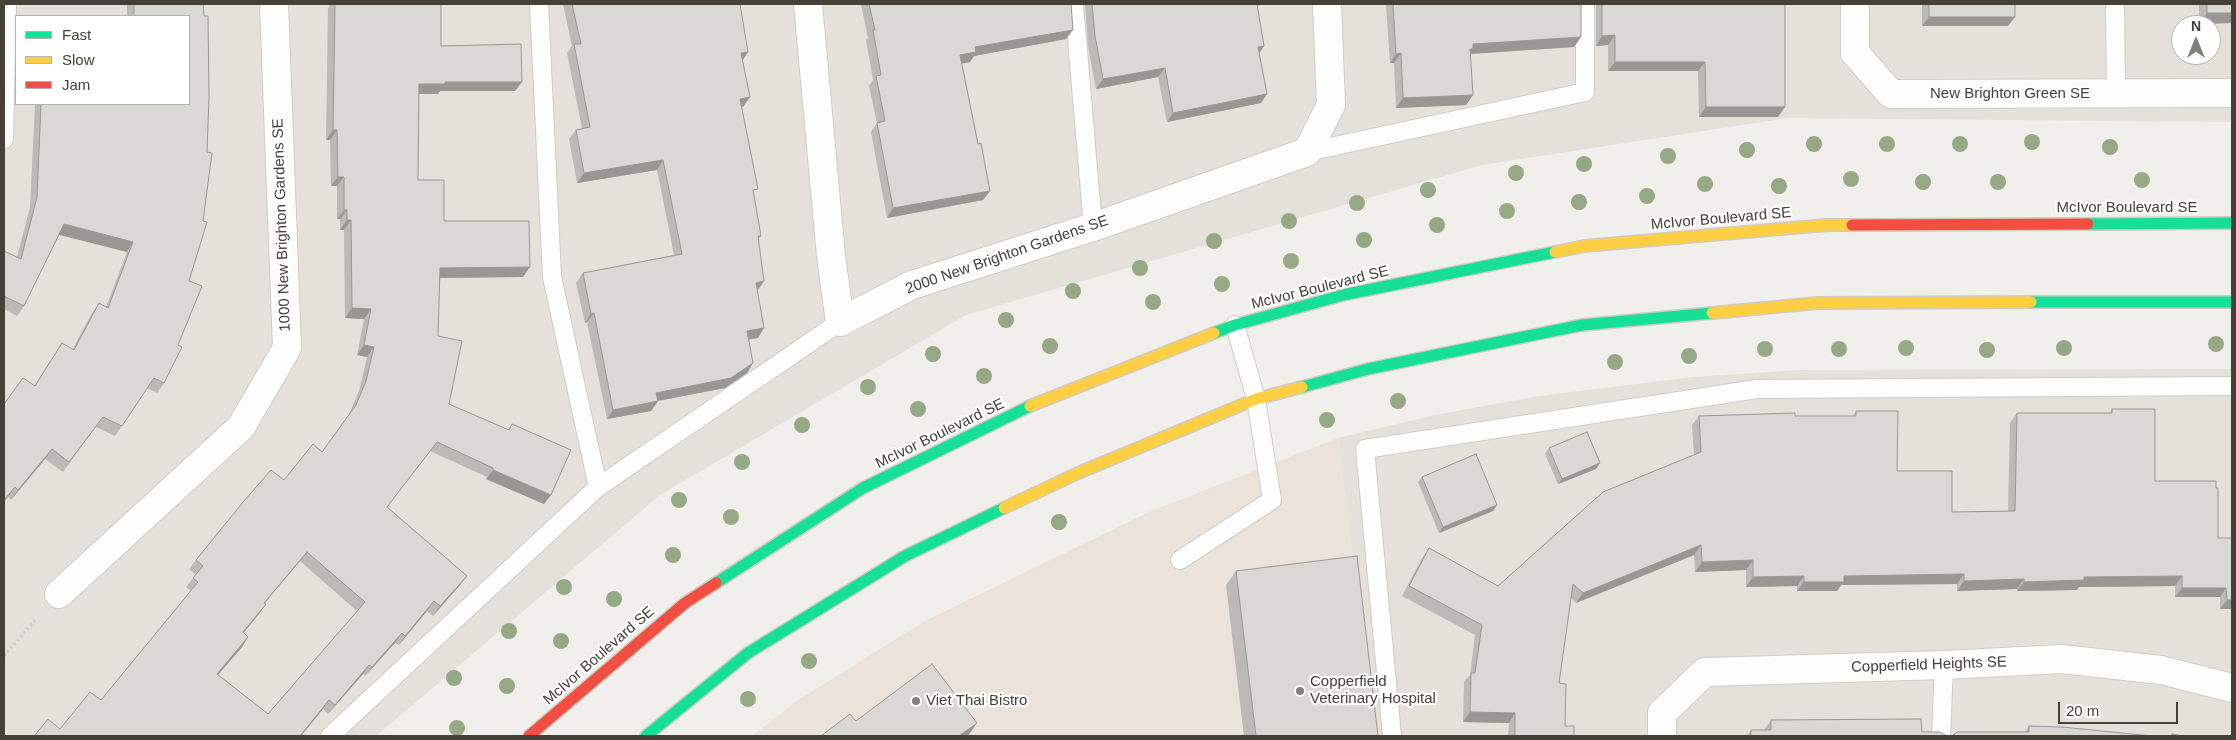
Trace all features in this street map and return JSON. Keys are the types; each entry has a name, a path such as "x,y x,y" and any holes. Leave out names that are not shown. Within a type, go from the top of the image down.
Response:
{"main road":[{"name":"McIvor Boulevard SE","path":"529,736 684,603 863,488 1045,398 1235,325 1343,295 1584,246 1827,225 2232,223"},
{"path":"646,736 748,653 904,556 1078,473 1256,400 1368,369 1582,325 1817,303 2232,302"}],"street":[{"name":"1000 New Brighton Gardens SE","path":"59,594 241,427 287,348 274,4"},
{"path":"808,4 831,256 840,322"},
{"path":"1307,152 1331,104 1327,4"},
{"name":"New Brighton Green SE","path":"1855,4 1855,53 1891,94 2232,92"},
{"name":"2000 New Brighton Gardens SE","path":"840,322 912,285 1093,227 1307,152"},
{"name":"Copperfield Heights SE","path":"1662,736 1662,713 1705,672 1944,665 2062,659 2161,670 2232,688"}],"lane":[{"path":"4,139 7,4"},
{"path":"539,4 552,277 598,487"},
{"path":"1074,4 1093,227"},
{"path":"1307,152 1585,92 1585,4"},
{"path":"2116,4 2116,93"},
{"path":"330,736 598,487 840,322"},
{"path":"1180,560 1272,500 1256,400 1235,325"},
{"path":"1392,736 1365,449 1757,390 2232,386"},
{"path":"1941,736 1944,665"}],"path":[{"path":"4,656 59,594"}],"shaded area":[{"path":"4,4 2232,4 2232,122 1788,118 1482,165 966,315 660,495 376,736 4,736"},
{"path":"2232,369 2232,736 1373,736 1338,438 1435,415 1539,396 1694,377 1799,370"},
{"path":"1338,438 1373,736 752,736 798,700 925,621 1149,512"}],"building":[{"path":"134,4 203,4 204,16 208,16 209,97 207,152 212,153 203,221 207,222 189,281 202,286 178,345 182,347 164,383 154,378 122,426 103,417 69,462 52,449 18,490 15,487 4,500 4,404 23,378 35,386 62,343 74,350 99,303 108,308 133,242 64,224 24,306 4,296 4,251 21,259 37,197 41,105 190,105 190,15 134,15"},
{"path":"335,4 441,4 441,46 521,44 522,82 419,84 418,180 444,180 444,221 529,221 530,267 440,268 438,336 462,341 449,404 509,430 512,424 571,450 551,495 493,470 493,468 437,442 387,507 467,576 440,606 434,601 405,636 402,633 372,667 369,665 335,705 329,700 300,736 34,736 48,719 60,729 90,692 101,700 198,582 193,578 203,566 196,560 244,501 271,470 284,480 313,444 322,452 356,405 366,381 374,347 364,345 371,309 352,308 351,220 347,220 347,210 344,210 344,177 338,177 337,130 333,130","holes":["307,552 365,602 268,714 217,674 248,637 243,632 266,604 264,603"]},
{"path":"572,4 740,4 748,52 741,53 750,97 740,99 758,189 753,190 761,236 758,236 764,281 756,283 764,328 747,331 753,363 731,378 656,393 658,401 613,410 594,313 591,314 583,273 682,254 663,160 584,173 576,130 590,127 574,44 581,44"},
{"path":"869,4 1071,4 1073,30 975,47 976,52 960,55 978,144 981,143 990,191 893,208 877,123 885,121 876,76 881,75 873,30 875,30"},
{"path":"1092,4 1257,4 1264,46 1258,47 1267,94 1173,113 1165,68 1103,79 1095,36"},
{"path":"1393,4 1581,4 1581,37 1473,44 1473,49 1470,49 1473,95 1403,98 1401,53 1396,54"},
{"path":"1602,4 1785,4 1785,107 1706,107 1705,62 1615,62 1615,35 1602,36"},
{"path":"1929,4 2015,4 2015,17 1929,17"},
{"path":"2207,4 2232,4 2232,13 2207,13"},
{"path":"2112,409 2155,409 2155,481 2216,481 2216,488 2218,488 2218,538 2232,538 2232,600 2227,600 2226,588 2182,588 2182,576 2084,577 2084,580 2024,582 2024,579 1964,581 1964,574 1844,576 1844,582 1804,582 1804,576 1753,577 1753,560 1702,562 1701,545 1583,593 1573,584 1559,683 1566,684 1565,726 1574,726 1574,736 1515,736 1515,713 1470,712 1471,673 1475,673 1482,625 1409,586 1429,548 1498,586 1603,492 1701,452 1699,416 1795,413 1795,416 1856,416 1856,411 1898,411 1897,471 1952,471 1952,512 2015,511 2017,413 2112,413"},
{"path":"1587,432 1600,463 1562,479 1549,448"},
{"path":"1476,454 1497,505 1443,527 1422,477"},
{"path":"1357,556 1378,736 1256,736 1236,571"},
{"name":"Viet Thai Bistro","path":"932,664 977,723 959,736 821,736 850,714 856,721"},
{"path":"1921,719 1922,732 1939,732 1947,736 1751,736 1751,730 1771,730 1771,720"},
{"path":"2029,726 2062,727 2152,736 1952,736 1957,732 2029,732"}],"traffic: fast":[{"path":"2088,224 2232,223"},
{"path":"1214,333 1235,325 1343,295 1555,252"},
{"path":"2031,302 2232,302"},
{"path":"1302,387 1368,369 1582,325 1712,313"},
{"path":"716,583 863,488 1030,406"},
{"path":"646,736 748,653 905,556 1004,508"}],"traffic: slow":[{"path":"1555,252 1584,246 1827,225 1852,225"},
{"path":"1712,313 1817,303 2031,302"},
{"path":"1030,406 1214,333"},
{"path":"1004,508 1078,473 1256,399 1302,387"}],"traffic: jam":[{"path":"1852,225 2088,224"},
{"path":"529,736 685,603 716,583"}],"place":[{"name":"Copperfield Veterinary Hospital","path":"1300,691"},
{"name":"Viet Thai Bistro","path":"916,701"}]}
